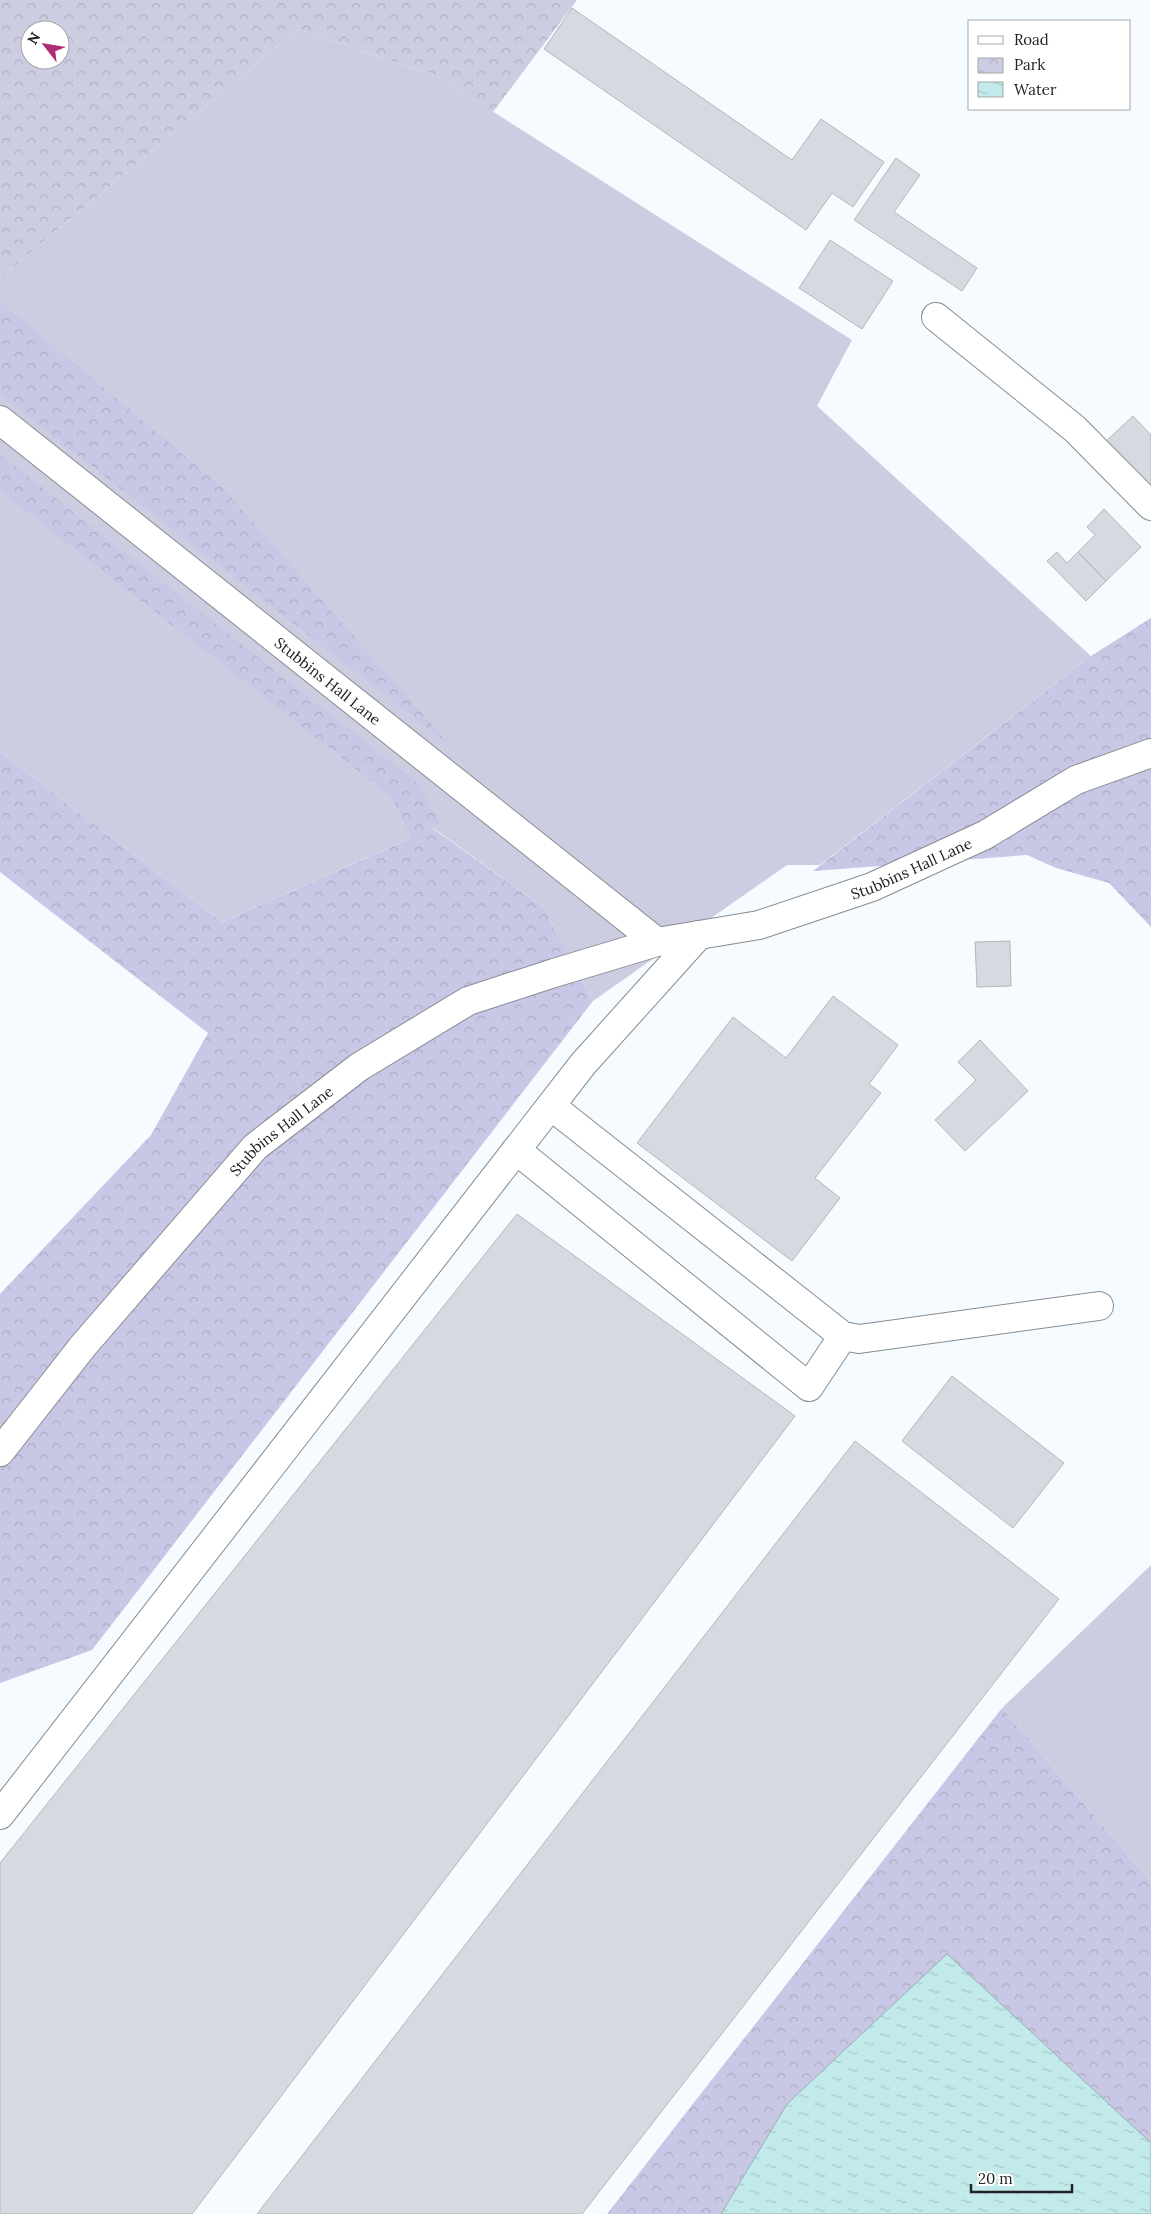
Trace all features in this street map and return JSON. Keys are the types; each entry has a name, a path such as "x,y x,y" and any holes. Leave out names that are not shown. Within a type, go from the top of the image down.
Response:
{"lane":[{"path":"936,317 1074,430 1151,506"},
{"name":"Stubbins Hall Lane","path":"0,420 657,942"},
{"name":"Stubbins Hall Lane","path":"0,1452 83,1346 255,1147 359,1067 468,1001 657,942 759,925 872,887 985,835 1076,780 1151,753"},
{"path":"0,1814 583,1064 699,935"},
{"path":"551,1106 843,1336 859,1339 1099,1306"},
{"path":"516,1150 809,1387 843,1336"}],"green space":[{"path":"0,0 577,0 493,112 437,76 298,29 0,278"},
{"path":"298,29 437,76 852,340 817,406 1091,656 820,865 787,865 593,1001 543,907 433,828 222,922 0,752 0,278"},
{"path":"0,301 222,487 451,746 0,395"},
{"path":"0,454 419,784 440,823 423,832 432,828 543,907 593,1001 92,1650 0,1683 0,1294 151,1135 208,1033 0,872 0,752 222,922 411,838 392,797 0,491"},
{"path":"1151,618 1151,927 1109,883 1056,868 1027,855 813,871 1091,656"},
{"path":"1151,1565 1151,1882 1002,1708"},
{"path":"1002,1708 1151,1882 1151,2143 947,1954 787,2104 721,2214 607,2214"}],"water":[{"path":"947,1954 1151,2143 1151,2214 721,2214 787,2104"}],"building":[{"path":"572,8 792,160 821,119 884,162 853,207 832,193 806,230 544,49"},
{"path":"896,158 920,175 894,212 977,268 962,291 854,220"},
{"path":"830,240 893,281 862,329 799,288"},
{"path":"1133,416 1151,435 1151,497 1102,445"},
{"path":"1104,509 1141,547 1106,581 1078,552 1095,535 1087,527"},
{"path":"1057,552 1067,563 1078,552 1106,581 1086,601 1047,561"},
{"path":"1010,941 1011,986 977,987 975,942"},
{"path":"833,996 898,1045 869,1084 881,1093 815,1178 840,1198 792,1261 637,1143 733,1017 786,1058"},
{"path":"980,1040 1028,1091 965,1151 935,1120 976,1080 958,1062"},
{"path":"517,1214 795,1416 192,2214 0,2214 0,1863"},
{"path":"952,1376 1064,1463 1013,1528 902,1441"},
{"path":"855,1441 1059,1599 582,2214 257,2214"}]}
